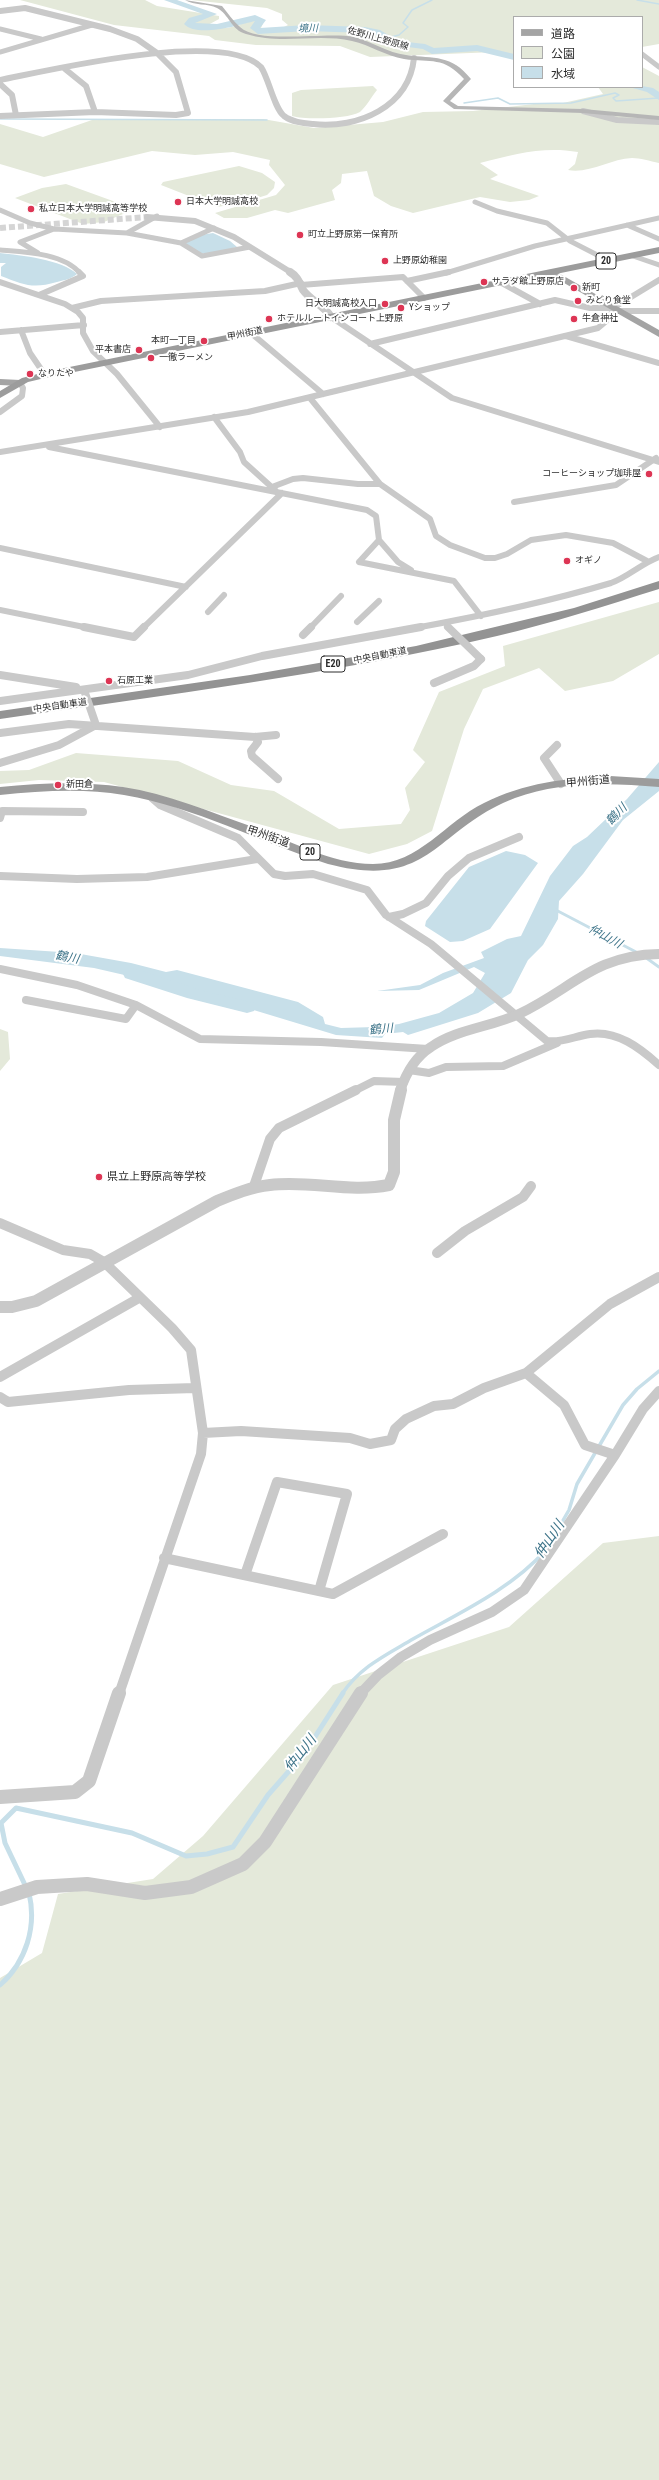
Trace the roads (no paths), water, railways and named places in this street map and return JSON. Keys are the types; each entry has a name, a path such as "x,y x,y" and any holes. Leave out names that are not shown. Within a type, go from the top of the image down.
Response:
{"highway":[{"name":"甲州街道","path":"0,395 20,383 45,375 553,273 659,250"},
{"name":"中央自動車道","path":"0,715 379,656 553,617 659,585"},
{"name":"中央自動車道","path":"0,726 391,664 547,629 659,596"},
{"name":"甲州街道","path":"0,791 69,787 107,789 152,798 340,862 373,868 393,867 415,860 468,817 503,798 528,790 561,784 605,779 659,783"}],"main road":[{"name":"佐野川上野原線","path":"188,0 218,6 242,31 271,38 333,37 352,39 399,56 447,61 468,77 468,82 446,101 452,107 470,110 584,111 659,118"},
{"path":"553,273 659,334"},
{"path":"0,382 20,383"}],"street":[{"path":"0,11 26,8 131,36 157,53 176,72 188,113 182,115 95,112 0,116"},
{"path":"0,52 92,25"},
{"path":"0,30 43,39"},
{"path":"0,35 10,32"},
{"path":"0,80 157,53 210,51 238,55 252,60 262,69 282,114 295,121 325,125 356,123 376,114 410,83 413,73 414,58"},
{"path":"643,55 652,60 659,67"},
{"path":"643,60 652,60"},
{"path":"65,69 86,84 92,95 95,112"},
{"path":"0,84 12,95 16,115"},
{"path":"584,111 617,120 659,122"},
{"path":"475,202 498,211 536,219 547,223 567,239 609,261"},
{"path":"0,210 30,223 54,229 127,233 181,243 202,256 250,247"},
{"path":"127,233 157,216"},
{"path":"147,217 157,216 189,220 214,228 250,247 297,276 310,296 326,308 331,317 452,398 657,459"},
{"path":"407,281 442,274 534,246 659,218"},
{"path":"627,225 659,239"},
{"path":"181,243 214,228"},
{"path":"45,257 20,242 54,229"},
{"path":"0,250 45,257 71,265 79,270 83,276 40,295"},
{"path":"633,256 659,266"},
{"path":"72,308 101,301 238,290 265,291 301,284 403,277 424,298"},
{"path":"0,452 160,427 310,398 598,328 610,318 616,309 659,280"},
{"path":"0,282 40,295 72,308 81,315 87,342 104,363 117,374 160,427"},
{"path":"502,283 540,304"},
{"path":"370,344 556,300 590,308 659,311"},
{"path":"0,332 84,325"},
{"path":"21,330 30,353 45,375"},
{"path":"251,333 322,394"},
{"path":"564,336 659,363"},
{"path":"0,412 22,396 23,388 20,383"},
{"path":"310,398 380,484 430,519 436,536 450,545 485,558 495,558 507,554 531,540 566,535 613,543 647,561"},
{"path":"214,417 240,452 244,462 277,490"},
{"path":"43,446 277,490 367,510 376,516 379,540 398,562 413,571"},
{"path":"514,502 616,485 657,459"},
{"path":"0,610 134,637 186,587 277,490 293,479 307,478 363,487 380,484"},
{"path":"379,540 359,562 413,571 454,581 481,616"},
{"path":"0,548 186,587"},
{"path":"0,701 84,691 188,675 262,656 445,624 613,582 647,561 659,557"},
{"path":"208,612 224,595"},
{"path":"303,635 341,596"},
{"path":"357,622 379,601"},
{"path":"434,683 474,666 481,659 445,624"},
{"path":"0,675 84,691"},
{"path":"84,691 96,725"},
{"path":"0,734 69,724 255,736 276,734"},
{"path":"0,763 59,745 96,725"},
{"path":"255,736 258,742 251,751 252,756 278,780"},
{"path":"557,745 544,758 561,784"},
{"path":"152,798 160,805 238,838 268,870 278,875 313,874 363,887 367,890 376,907 444,955 547,1041 557,1042"},
{"path":"0,818 2,811 83,812"},
{"path":"389,917 403,914 426,903 448,876 466,860 520,837"},
{"path":"0,876 77,879 147,877 257,859"},
{"path":"0,1307 12,1307 36,1301 104,1262 217,1201 254,1186 277,1184 371,1188 389,1185 394,1175 394,1119 404,1082 409,1070 428,1049 455,1035 513,1012 604,964 621,958 656,954"},
{"path":"0,969 77,985 136,1005 200,1039 321,1042 428,1049"},
{"path":"26,1000 126,1019 136,1005"},
{"path":"409,1070 429,1074 446,1067 503,1066 557,1042 591,1034 610,1036 628,1041 645,1051 659,1065"},
{"path":"254,1186 270,1139 279,1128 374,1081 404,1082"},
{"path":"437,1253 465,1231 523,1197 531,1186"},
{"path":"0,1223 63,1250 90,1254 104,1262 172,1328 191,1350 202,1433 201,1454 164,1558 89,1781 75,1792 0,1797"},
{"path":"202,1433 241,1431 350,1438 370,1444 391,1440 395,1429 406,1419 434,1406 452,1404 484,1388 526,1373 610,1304 659,1277"},
{"path":"0,1377 140,1298"},
{"path":"526,1373 564,1405 585,1445 615,1455"},
{"path":"0,1397 8,1402 129,1390 195,1388"},
{"path":"4,1898 37,1887 87,1884 145,1893 191,1887 243,1864 265,1842 360,1694 378,1674 401,1657 430,1640 492,1612 524,1590 615,1455 643,1409 659,1391"},
{"path":"245,1575 277,1482 347,1494 319,1591"},
{"path":"164,1558 333,1594 443,1534"}],"water":[{"path":"213,233 230,241 237,247 216,252 203,253 190,249 185,243 201,235"},
{"path":"0,253 52,262 62,265 77,274 68,279 49,284 35,286 22,284 1,276 1,267 6,263 0,263"},
{"path":"659,762 659,791 623,820 583,874 559,901 558,919 543,945 528,960 511,993 478,1013 408,1035 403,1032 385,1034 382,1038 336,1035 181,988 94,968 0,956 0,948 75,953 131,963 166,972 177,970 298,1002 323,1017 325,1024 341,1028 375,1027 399,1024 439,1013 473,993 485,973 474,967 419,990 377,991 420,985 443,973 484,958 481,952 507,939 521,936 550,876 573,846 587,837 627,799"},
{"path":"506,851 525,855 538,863 490,929 463,941 450,942 425,926 426,921 469,867"}],"waterway":[{"name":"境川","path":"168,0 213,14 192,20 189,24 193,26 217,27 255,18 261,20 255,28 258,31 307,28 365,30 377,32 396,43 425,47 432,51 477,48 513,57"},
{"path":"387,38 399,35 408,27 403,23 412,10 432,0"},
{"path":"637,0 659,4"},
{"name":"境川","path":"639,88 650,90 659,97"},
{"path":"464,103 498,98 510,104 571,103 615,93 619,95 613,98 616,101 659,98"},
{"path":"0,119 267,120"},
{"name":"仲山川","path":"554,909 638,953"},
{"name":"仲山川","path":"645,957 659,967"},
{"name":"鶴川","path":"132,974 194,994 247,1007"},
{"name":"仲山川","path":"554,1536 569,1510 577,1484 623,1405 637,1389 659,1371"},
{"name":"仲山川","path":"342,1694 357,1676 374,1662 500,1589 532,1564 546,1550"},
{"name":"仲山川","path":"26,1887 5,1843 1,1823 16,1808 132,1833 186,1856 207,1854 233,1847 268,1795 304,1754 343,1693"},
{"name":"仲山川","path":"0,1985 17,1966 27,1943 32,1918 29,1893"}],"tunnel":[{"path":"0,228 147,217"}],"place":[{"name":"日本大学明誠高校","path":"178,202"},
{"name":"私立日本大学明誠高等学校","path":"31,209"},
{"name":"町立上野原第一保育所","path":"300,235"},
{"name":"上野原幼稚園","path":"385,261"},
{"name":"サラダ館上野原店","path":"484,282"},
{"name":"新町","path":"574,288"},
{"name":"みどり食堂","path":"578,301"},
{"name":"日大明誠高校入口","path":"385,304"},
{"name":"Yショップ","path":"401,308"},
{"name":"ホテルルートインコート上野原","path":"269,319"},
{"name":"牛倉神社","path":"574,319"},
{"name":"本町一丁目","path":"204,341"},
{"name":"平本書店","path":"139,350"},
{"name":"一徹ラーメン","path":"151,358"},
{"name":"なりたや","path":"30,374"},
{"name":"コーヒーショップ珈琲屋","path":"649,474"},
{"name":"オギノ","path":"567,561"},
{"name":"石原工業","path":"109,681"},
{"name":"新田倉","path":"58,785"},
{"name":"県立上野原高等学校","path":"99,1177"}]}
